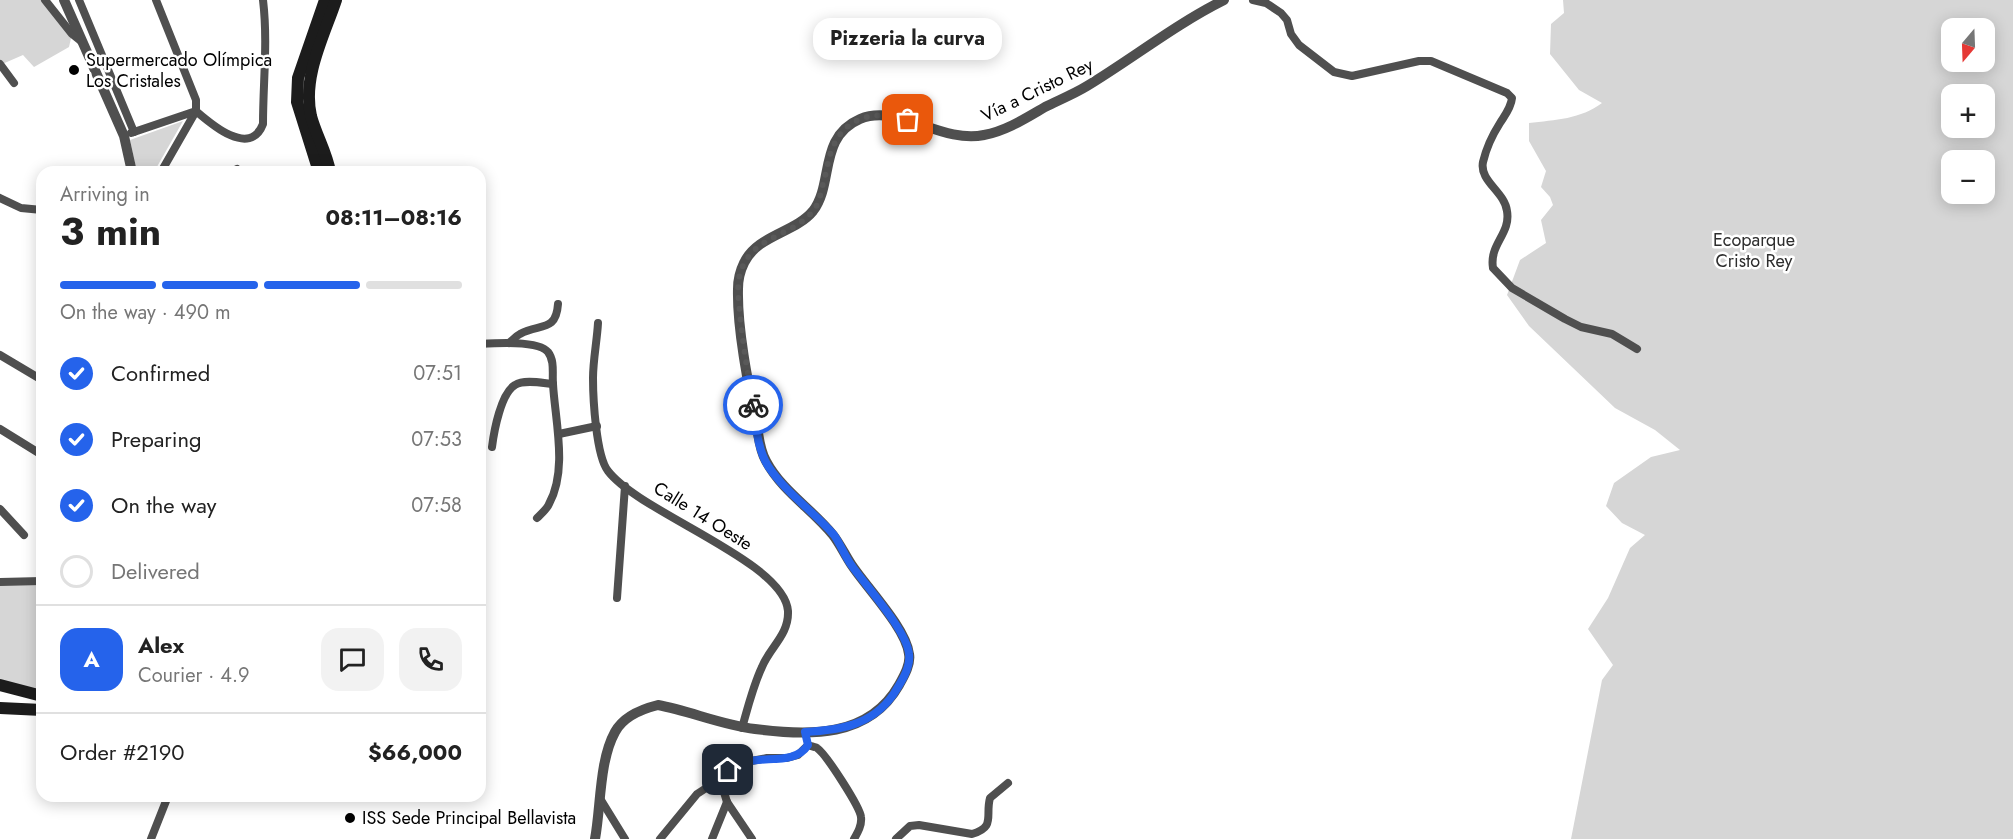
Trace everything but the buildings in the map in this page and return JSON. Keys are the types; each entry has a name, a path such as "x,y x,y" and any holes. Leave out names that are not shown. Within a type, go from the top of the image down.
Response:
{"main road":[{"path":"317,166 297,102 298,78 324,0"},
{"path":"328,166 314,128 308,101 309,80 336,0"},
{"path":"0,685 36,695"},
{"path":"0,692 25,697 36,696"},
{"path":"0,706 36,710"}],"street":[{"path":"45,0 72,34 85,43"},
{"path":"64,0 129,134"},
{"path":"79,0 129,134 132,166"},
{"path":"156,0 196,100 196,111 164,166"},
{"path":"196,111 234,138 249,138 261,130 267,34 263,0"},
{"name":"Vía a Cristo Rey","path":"595,839 608,752 615,732 623,722 646,708 658,705 671,707 742,728 805,732 839,729 856,725 871,717 884,706 897,688 909,662 909,651 892,620 851,565 835,537 785,487 763,456 747,372 738,297 739,279 746,259 759,246 805,218 814,209 832,149 841,133 859,119 873,115 895,116 936,131 970,137 996,132 1077,92 1224,0"},
{"path":"1253,0 1266,3 1281,13 1287,20 1290,34 1299,45 1334,72 1352,76 1419,61 1431,62 1507,93 1512,98 1512,104 1498,125 1482,168 1507,208 1508,222 1492,253 1493,268 1512,288 1564,318 1581,327 1612,334 1637,349"},
{"path":"0,64 14,83"},
{"path":"129,134 196,111"},
{"path":"0,198 21,208 36,209"},
{"path":"509,343 522,333 553,322 557,315 558,304"},
{"name":"Calle 14 Oeste","path":"598,324 593,378 600,453 608,471 625,486 659,509 738,556 772,581 788,608 787,626 781,639 762,666 742,728"},
{"path":"486,344 509,343 540,347 549,353 553,364 559,464 549,504 537,518"},
{"path":"0,355 36,376"},
{"path":"492,447 499,412 510,390 516,384 525,382 553,384"},
{"path":"559,434 597,426"},
{"path":"0,429 36,451"},
{"path":"617,598 625,486"},
{"path":"0,509 24,536"},
{"path":"0,582 36,581"},
{"path":"805,732 808,745"},
{"path":"660,839 697,794 720,779 728,770 746,762 798,755 808,745"},
{"path":"808,745 817,748 824,755 856,803 861,814 861,824 854,839"},
{"path":"720,779 727,802 752,839"},
{"path":"896,839 910,826 919,825 972,834 980,832 988,823 990,798 1008,783"},
{"path":"601,800 625,839"},
{"path":"151,839 166,802"},
{"path":"712,839 727,802"}],"green space":[{"path":"0,0 45,0 72,34 69,47 34,67 23,55 0,65"},
{"name":"Ecoparque Cristo Rey","path":"1563,0 2013,0 2013,839 1571,839 1602,680 1613,665 1588,629 1608,598 1630,548 1645,535 1622,523 1606,506 1614,483 1651,457 1680,450 1655,430 1615,408 1529,326 1507,295 1520,260 1546,243 1541,220 1553,205 1550,197 1541,187 1546,171 1529,141 1529,123 1577,116 1602,103 1579,90 1550,54 1551,24 1564,13"},
{"path":"183,121 157,166 136,166 130,140"},
{"path":"36,581 36,694 0,685 0,582"}],"way so far":[{"path":"753,405 738,297 739,279 746,259 767,240 793,226 814,209 818,202 832,149 848,126 859,119 873,115 895,116 908,120"}],"place":[{"name":"Supermercado Olímpica Los Cristales","path":"74,70"},
{"name":"Pizzeria la curva","path":"908,120"},
{"name":"ISS Sede Principal Bellavista","path":"350,818"}],"route":[{"path":"728,770 746,762 798,755 808,745 805,732 839,729 856,725 871,717 893,694 909,662 909,651 905,641 851,565 835,537 785,487 768,465 760,446 753,405"}]}
